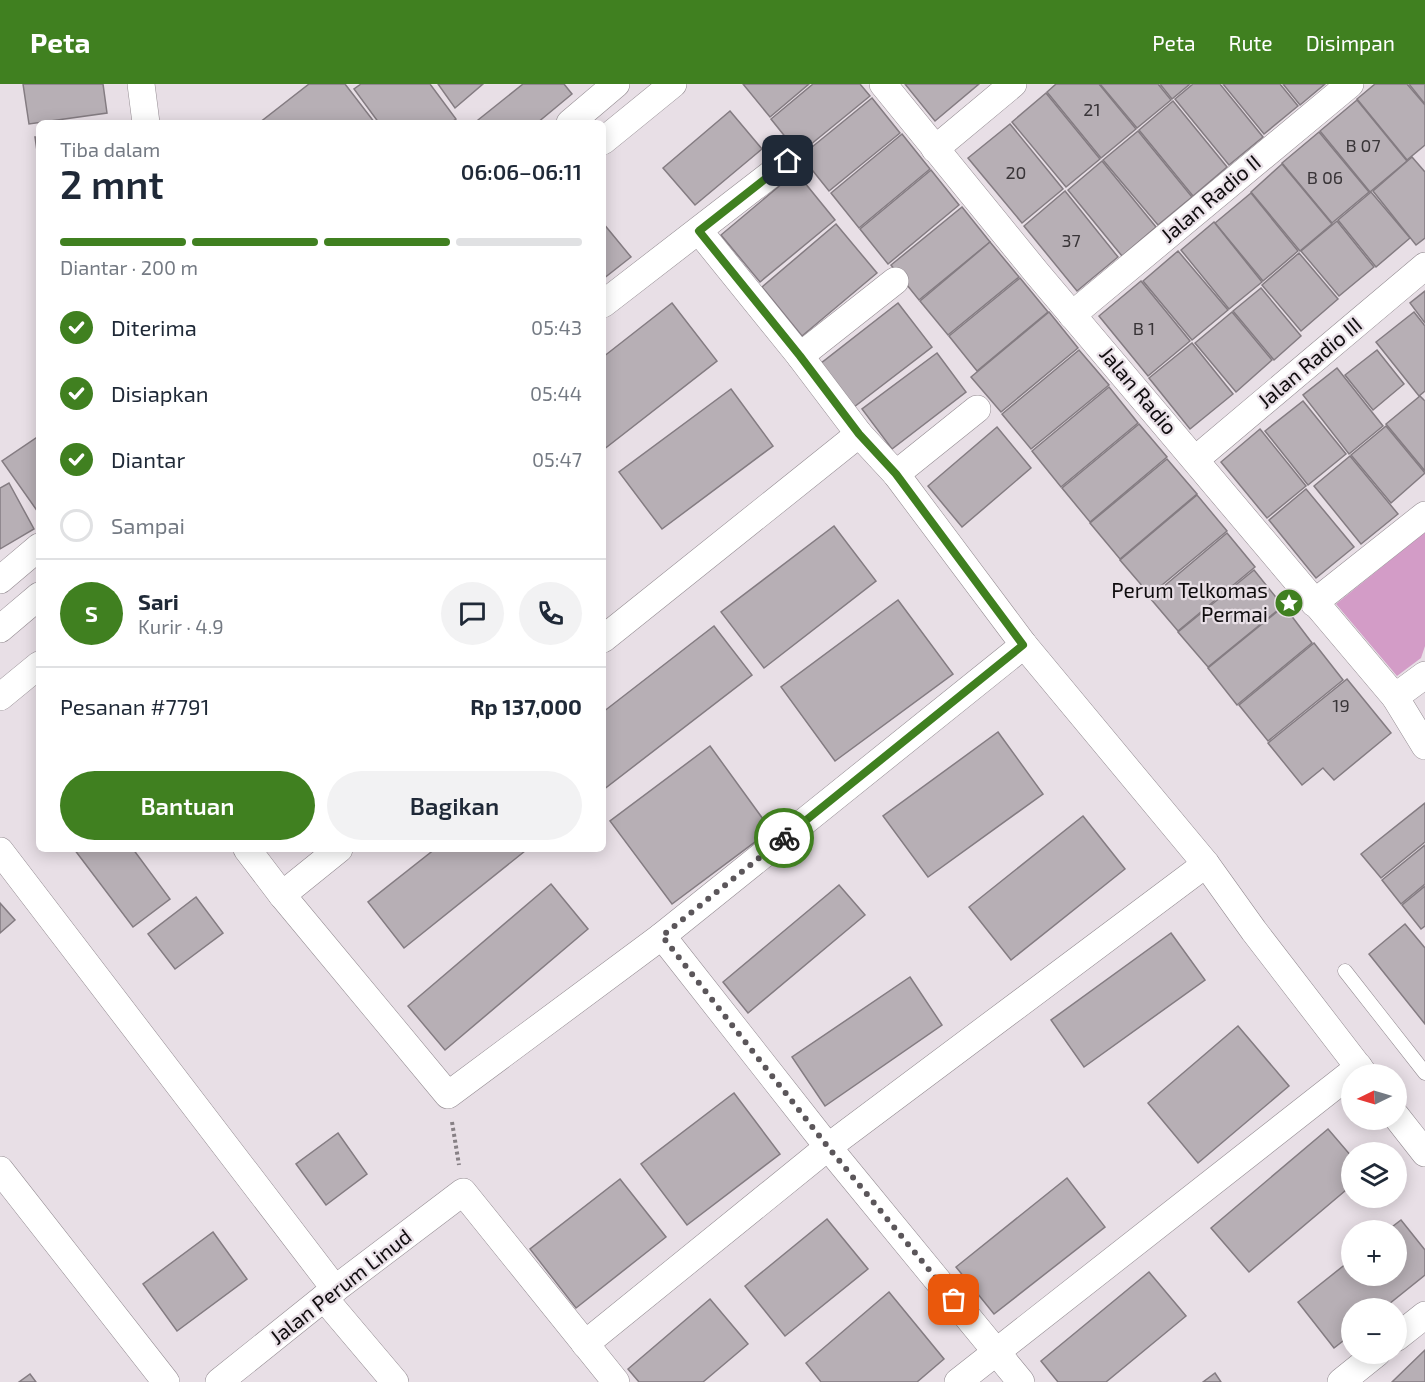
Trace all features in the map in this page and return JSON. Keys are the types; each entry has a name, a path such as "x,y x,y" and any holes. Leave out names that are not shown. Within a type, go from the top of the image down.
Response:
{"street":[{"path":"141,84 146,120"},
{"path":"606,139 673,84"},
{"name":"Jalan Radio","path":"883,84 1072,315 1395,696 1425,746"},
{"path":"935,149 1013,84"},
{"name":"Jalan Radio II","path":"1072,315 1350,84"},
{"path":"573,120 600,89"},
{"path":"606,302 788,161"},
{"path":"699,231 800,356 859,434 896,474 1023,645 1206,864 1356,1064"},
{"name":"Jalan Radio III","path":"1196,459 1425,266"},
{"path":"800,356 895,281"},
{"path":"896,474 977,409"},
{"path":"606,637 859,434"},
{"path":"1314,603 1425,515"},
{"path":"0,580 36,550"},
{"path":"0,629 36,599"},
{"path":"249,852 282,895 448,1095 662,936 1023,645"},
{"path":"0,697 36,667"},
{"path":"1395,696 1425,675"},
{"path":"0,851 395,1382"},
{"path":"282,895 335,852"},
{"path":"585,1344 828,1147 1206,864"},
{"path":"662,936 828,1147 1021,1382"},
{"path":"957,1382 1341,1086"},
{"path":"1407,1130 1425,1153"},
{"path":"0,1170 166,1382"},
{"path":"464,1192 616,1382"},
{"name":"Jalan Perum Linud","path":"219,1382 464,1192"},
{"path":"1407,1329 1425,1315"},
{"path":"1341,1382 1363,1364"}],"lane":[{"path":"1345,971 1425,1072"}],"path":[{"path":"448,1095 464,1192"}],"shaded area":[{"path":"1425,532 1425,646 1421,658 1397,676 1336,604"}],"building":[{"path":"23,84 103,84 107,113 57,120 36,120 36,123 29,124"},
{"path":"309,84 345,84 373,120 263,120"},
{"path":"361,84 430,84 456,119 377,120 354,89"},
{"path":"438,84 483,84 455,108"},
{"path":"523,84 564,84 572,94 541,120 478,120"},
{"path":"743,84 809,84 770,117"},
{"path":"813,84 860,84 870,96 799,154 771,119"},
{"path":"905,84 979,84 935,121"},
{"path":"1056,84 1099,84 1136,129 1101,158 1047,92"},
{"path":"1100,84 1158,84 1171,100 1137,128"},
{"path":"1160,84 1190,84 1172,99"},
{"path":"1193,84 1220,84 1263,137 1229,165 1175,99"},
{"path":"1223,84 1280,84 1298,106 1264,134"},
{"path":"1283,84 1325,84 1300,105"},
{"path":"1375,84 1407,84 1425,105 1425,145 1407,160 1357,99"},
{"path":"1409,84 1425,84 1425,104"},
{"path":"1046,93 1100,159 1066,187 1012,122"},
{"path":"872,98 900,133 829,191 801,156"},
{"path":"1357,100 1407,161 1370,192 1320,131"},
{"path":"1173,101 1227,167 1193,196 1139,130"},
{"path":"730,111 762,149 695,205 663,168"},
{"path":"1010,124 1063,189 1022,223 968,158"},
{"path":"1138,131 1192,197 1158,225 1103,160"},
{"path":"1319,132 1369,192 1332,223 1282,163"},
{"path":"902,134 930,169 859,228 831,193"},
{"path":"1412,157 1425,172 1425,238 1416,245 1373,191"},
{"path":"1102,161 1156,227 1122,256 1068,190"},
{"path":"1282,164 1332,224 1300,251 1251,192"},
{"path":"931,170 959,205 888,264 860,229"},
{"path":"796,172 835,220 760,282 721,235"},
{"path":"1065,191 1118,257 1077,291 1024,226"},
{"path":"1371,192 1410,238 1376,267 1338,220"},
{"path":"1251,193 1298,251 1263,281 1215,223"},
{"path":"962,207 990,242 919,300 891,265"},
{"path":"1337,221 1374,267 1339,296 1301,251"},
{"path":"1214,222 1262,282 1229,309 1181,250"},
{"path":"836,224 877,273 802,336 762,287"},
{"path":"606,227 631,257 606,277"},
{"path":"990,242 1019,277 948,335 920,301"},
{"path":"1178,251 1228,310 1192,340 1143,281"},
{"path":"1299,253 1338,299 1301,331 1262,285"},
{"path":"1020,278 1048,312 977,371 949,336"},
{"path":"1141,281 1190,341 1148,376 1099,316"},
{"path":"1261,288 1301,336 1274,360 1233,311"},
{"path":"1425,291 1425,323 1410,303"},
{"path":"672,303 717,361 606,448 606,355"},
{"path":"898,303 932,347 854,407 820,364"},
{"path":"1049,312 1078,348 1001,412 971,377"},
{"path":"1232,312 1272,360 1236,392 1195,343"},
{"path":"1414,312 1425,326 1425,391 1419,396 1376,342"},
{"path":"1192,343 1233,394 1190,429 1149,378"},
{"path":"1079,350 1109,385 1031,449 1002,414"},
{"path":"1377,350 1404,384 1373,410 1345,375"},
{"path":"937,353 966,392 892,449 862,409"},
{"path":"1337,368 1383,426 1349,454 1303,395"},
{"path":"1109,387 1138,423 1061,487 1032,451"},
{"path":"731,389 773,446 662,529 619,472"},
{"path":"1420,396 1425,401 1425,471 1386,424"},
{"path":"1303,401 1346,454 1308,485 1265,431"},
{"path":"1139,424 1167,457 1090,522 1062,488"},
{"path":"1386,426 1425,473 1391,503 1351,455"},
{"path":"997,427 1031,468 962,527 928,486"},
{"path":"1260,429 1306,486 1267,518 1221,462"},
{"path":"36,438 36,509 2,461"},
{"path":"1350,456 1398,514 1361,544 1314,486"},
{"path":"1167,459 1197,494 1120,559 1090,523"},
{"path":"9,483 34,529 0,549 0,488"},
{"path":"1306,489 1354,547 1316,578 1269,520"},
{"path":"1197,495 1227,531 1150,595 1120,560"},
{"path":"834,526 876,581 764,668 721,612"},
{"path":"1227,533 1255,567 1178,631 1150,598"},
{"path":"1254,570 1283,606 1208,667 1178,632"},
{"path":"898,600 953,674 835,761 781,687"},
{"path":"1284,606 1312,643 1237,705 1208,668"},
{"path":"714,626 752,675 606,788 606,710"},
{"path":"1314,643 1343,680 1268,741 1239,705"},
{"path":"1347,679 1391,733 1334,780 1323,768 1302,785 1268,743"},
{"path":"998,732 1043,794 928,877 883,816"},
{"path":"710,746 771,830 672,904 610,821"},
{"path":"1425,803 1425,842 1381,878 1361,854"},
{"path":"1083,816 1125,869 1011,960 969,907"},
{"path":"1425,845 1425,884 1401,904 1382,880"},
{"path":"76,852 135,852 170,899 133,927"},
{"path":"431,852 524,852 404,948 368,902"},
{"path":"551,884 588,929 445,1050 408,1006"},
{"path":"839,885 865,915 748,1013 723,982"},
{"path":"1425,886 1425,926 1421,929 1402,905"},
{"path":"196,897 223,933 175,969 148,934"},
{"path":"0,903 15,920 0,933"},
{"path":"1405,924 1425,948 1425,1024 1369,954"},
{"path":"1171,933 1205,980 1084,1067 1051,1020"},
{"path":"910,977 942,1025 825,1106 792,1057"},
{"path":"1238,1026 1289,1086 1198,1163 1148,1103"},
{"path":"734,1093 780,1154 687,1225 641,1164"},
{"path":"1328,1129 1341,1144 1341,1194 1249,1272 1211,1228"},
{"path":"338,1133 367,1174 326,1205 296,1164"},
{"path":"1067,1178 1105,1227 994,1314 956,1267"},
{"path":"620,1179 666,1237 576,1308 530,1249"},
{"path":"827,1219 868,1269 785,1336 745,1286"},
{"path":"1407,1228 1425,1250 1425,1275 1396,1298 1341,1298 1341,1343 1334,1348 1298,1302 1341,1268 1341,1286 1407,1286"},
{"path":"213,1232 247,1279 177,1331 143,1284"},
{"path":"1149,1272 1186,1316 1106,1382 1058,1382 1041,1361"},
{"path":"889,1292 944,1359 917,1382 821,1382 806,1363"},
{"path":"710,1299 748,1344 703,1382 639,1382 628,1369"},
{"path":"1425,1350 1425,1382 1392,1382"},
{"path":"1215,1373 1221,1382 1203,1382"},
{"path":"30,1374 36,1382 19,1382"}],"way so far":[{"path":"784,838 662,936 828,1147 954,1300"}],"place":[{"name":"Perum Telkomas Permai","path":"1289,603"}],"route":[{"path":"784,838 1023,645 896,474 859,434 800,356 699,231 788,161"}]}
